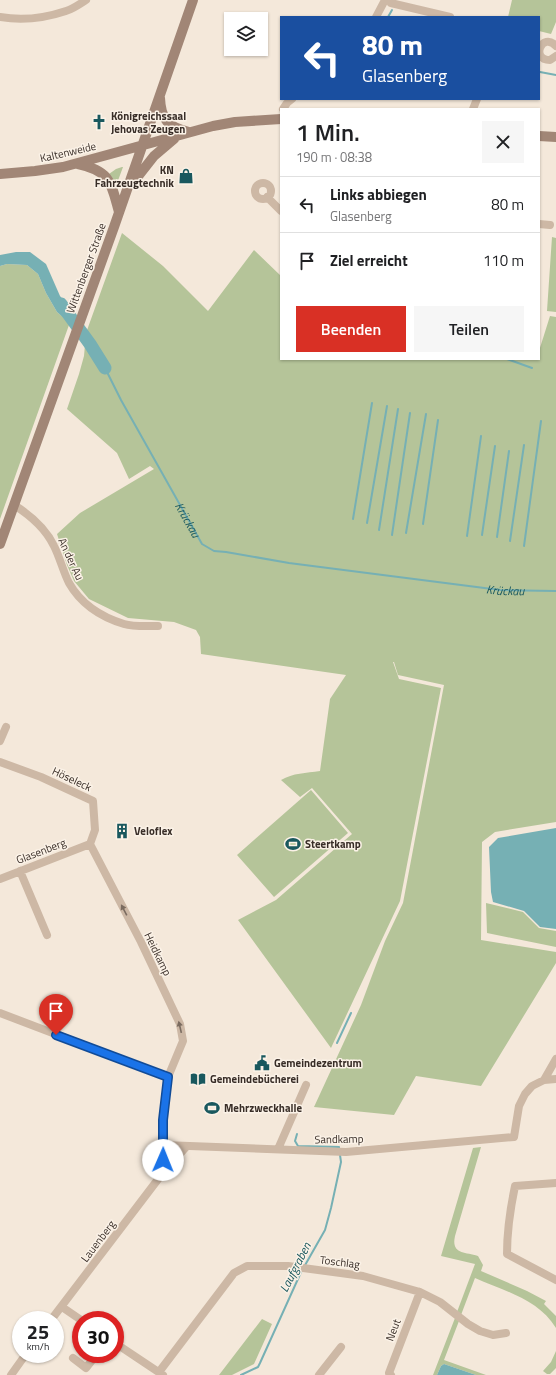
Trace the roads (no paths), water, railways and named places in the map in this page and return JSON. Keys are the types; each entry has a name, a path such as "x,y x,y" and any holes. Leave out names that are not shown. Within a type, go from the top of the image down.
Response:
{"main road":[{"name":"Wittenberger Straße","path":"0,544 82,312 119,213 193,0"},
{"path":"160,94 161,114 165,120 180,130 189,132"},
{"name":"Kaltenweide","path":"0,174 35,171 76,163 213,126 235,122 280,118"},
{"path":"126,192 154,156 177,136"},
{"path":"540,136 556,137"},
{"path":"76,163 96,169 106,177 112,186 119,213"}],"street":[{"path":"0,17 15,20 40,17 68,10 86,0"},
{"path":"377,16 388,1 446,16"},
{"path":"556,46 552,43 546,42 541,45 540,52 548,60 553,59 556,56"},
{"path":"284,108 286,103 290,100"},
{"path":"267,197 280,210"},
{"path":"540,224 550,225"},
{"name":"An der Au","path":"14,505 33,519 46,533 54,546 70,584 85,604 94,611 125,624 158,626"},
{"path":"0,741 6,727"},
{"name":"Höseleck","path":"0,762 41,777 94,801 95,830 90,844"},
{"name":"Glasenberg","path":"0,879 90,844"},
{"name":"Heidkamp","path":"90,844 141,942 180,1024 182,1041 168,1077"},
{"path":"20,871 47,935"},
{"path":"0,1014 168,1077 163,1120 162,1174"},
{"path":"544,1080 556,1059"},
{"path":"544,1080 556,1079"},
{"name":"Sandkamp","path":"163,1145 346,1152 514,1137 518,1106 532,1086 544,1080"},
{"path":"278,1149 306,1085"},
{"name":"Lauenberg","path":"59,1311 162,1174 186,1147"},
{"path":"556,1183 515,1186 507,1232 507,1254 556,1280"},
{"name":"Toschlag","path":"161,1374 234,1273 247,1266 288,1266 363,1276 420,1292 440,1302 468,1324 480,1331 493,1335 506,1333"},
{"name":"Neut","path":"391,1375 388,1373 420,1292"},
{"path":"62,1307 72,1314"},
{"path":"319,1375 341,1347"},
{"path":"124,1349 161,1374"},
{"path":"11,1375 20,1363"},
{"path":"80,1363 86,1368 90,1363"}],"water":[{"path":"16,252 30,252 46,264 60,296 72,310 69,325 57,312 46,293 38,274 27,265 7,264 0,266 0,255"},
{"path":"556,828 556,929 540,927 524,911 493,902 491,892 489,847 498,838"},
{"path":"444,1364 476,1375 437,1375 441,1366"}],"waterway":[{"path":"389,16 392,10"},
{"path":"540,72 556,75"},
{"name":"Krückau","path":"61,304 90,344 105,368"},
{"path":"510,360 532,368"},
{"name":"Krückau","path":"105,368 121,400 202,544 214,551 289,563 500,590 556,591"},
{"path":"353,519 372,403"},
{"path":"367,523 387,406"},
{"path":"379,530 398,409"},
{"path":"392,535 410,413"},
{"path":"406,533 426,414"},
{"path":"423,524 438,420"},
{"path":"524,546 541,421"},
{"path":"467,536 481,436"},
{"path":"510,541 524,445"},
{"path":"482,535 495,446"},
{"path":"497,537 509,451"},
{"name":"Laufgraben","path":"337,1043 351,1013"},
{"name":"Laufgraben","path":"297,1134 295,1141 298,1146 339,1147 339,1150"},
{"name":"Laufgraben","path":"304,1267 325,1230 341,1162 340,1155"},
{"name":"Laufgraben","path":"241,1375 258,1367 302,1270"}],"place":[{"name":"Königreichssaal Jehovas Zeugen","path":"99,122"},
{"name":"KN Fahrzeugtechnik","path":"186,176"},
{"name":"Veloflex","path":"122,831"},
{"name":"Steertkamp","path":"293,844"},
{"name":"Gemeindezentrum","path":"262,1063"},
{"name":"Gemeindebücherei","path":"198,1079"},
{"name":"Mehrzweckhalle","path":"212,1108"}]}
